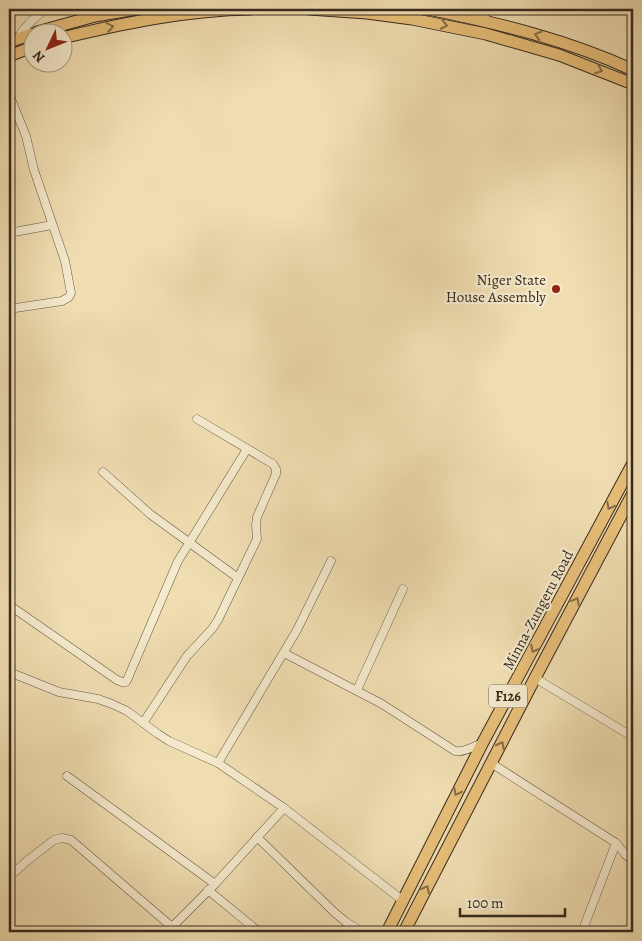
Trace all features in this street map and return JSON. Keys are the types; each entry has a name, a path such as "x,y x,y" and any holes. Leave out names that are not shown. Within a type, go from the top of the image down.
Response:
{"main road":[{"path":"72,22 95,16 136,9"},
{"path":"72,36 174,15 251,9"},
{"path":"309,9 367,13 412,19 486,34 559,55 633,84"},
{"path":"428,9 489,21 563,42 633,70"},
{"path":"9,56 22,51"},
{"name":"Minna-Zungeru Road","path":"387,932 482,744 633,463"},
{"name":"Minna-Zungeru Road","path":"404,932 633,493"},
{"path":"589,546 602,553"}],"street":[{"path":"13,40 36,15 47,9"},
{"path":"474,9 489,21"},
{"path":"9,94 26,136 34,170 65,261 71,293 62,302 9,309"},
{"path":"9,233 52,224"},
{"path":"143,723 187,656 215,624 256,539 257,517 276,474 273,464 197,419"},
{"path":"9,605 118,680 126,682 178,561 247,449"},
{"path":"103,472 137,504 238,578"},
{"path":"218,762 297,630 331,562"},
{"path":"357,690 404,589"},
{"path":"284,653 382,704 455,751 461,752 475,745 482,744"},
{"path":"9,672 59,692 98,699 112,704 127,711 170,741 218,762 284,808 402,900"},
{"path":"535,678 633,737"},
{"path":"491,763 616,843 633,861"},
{"path":"68,776 215,884"},
{"path":"9,878 54,840 62,838 71,840 170,930 284,808"},
{"path":"257,837 334,912 362,932"},
{"path":"582,932 616,843"},
{"path":"208,890 259,932"},
{"path":"9,927 16,932"}],"place":[{"name":"Niger State House Assembly","path":"556,289"}]}
